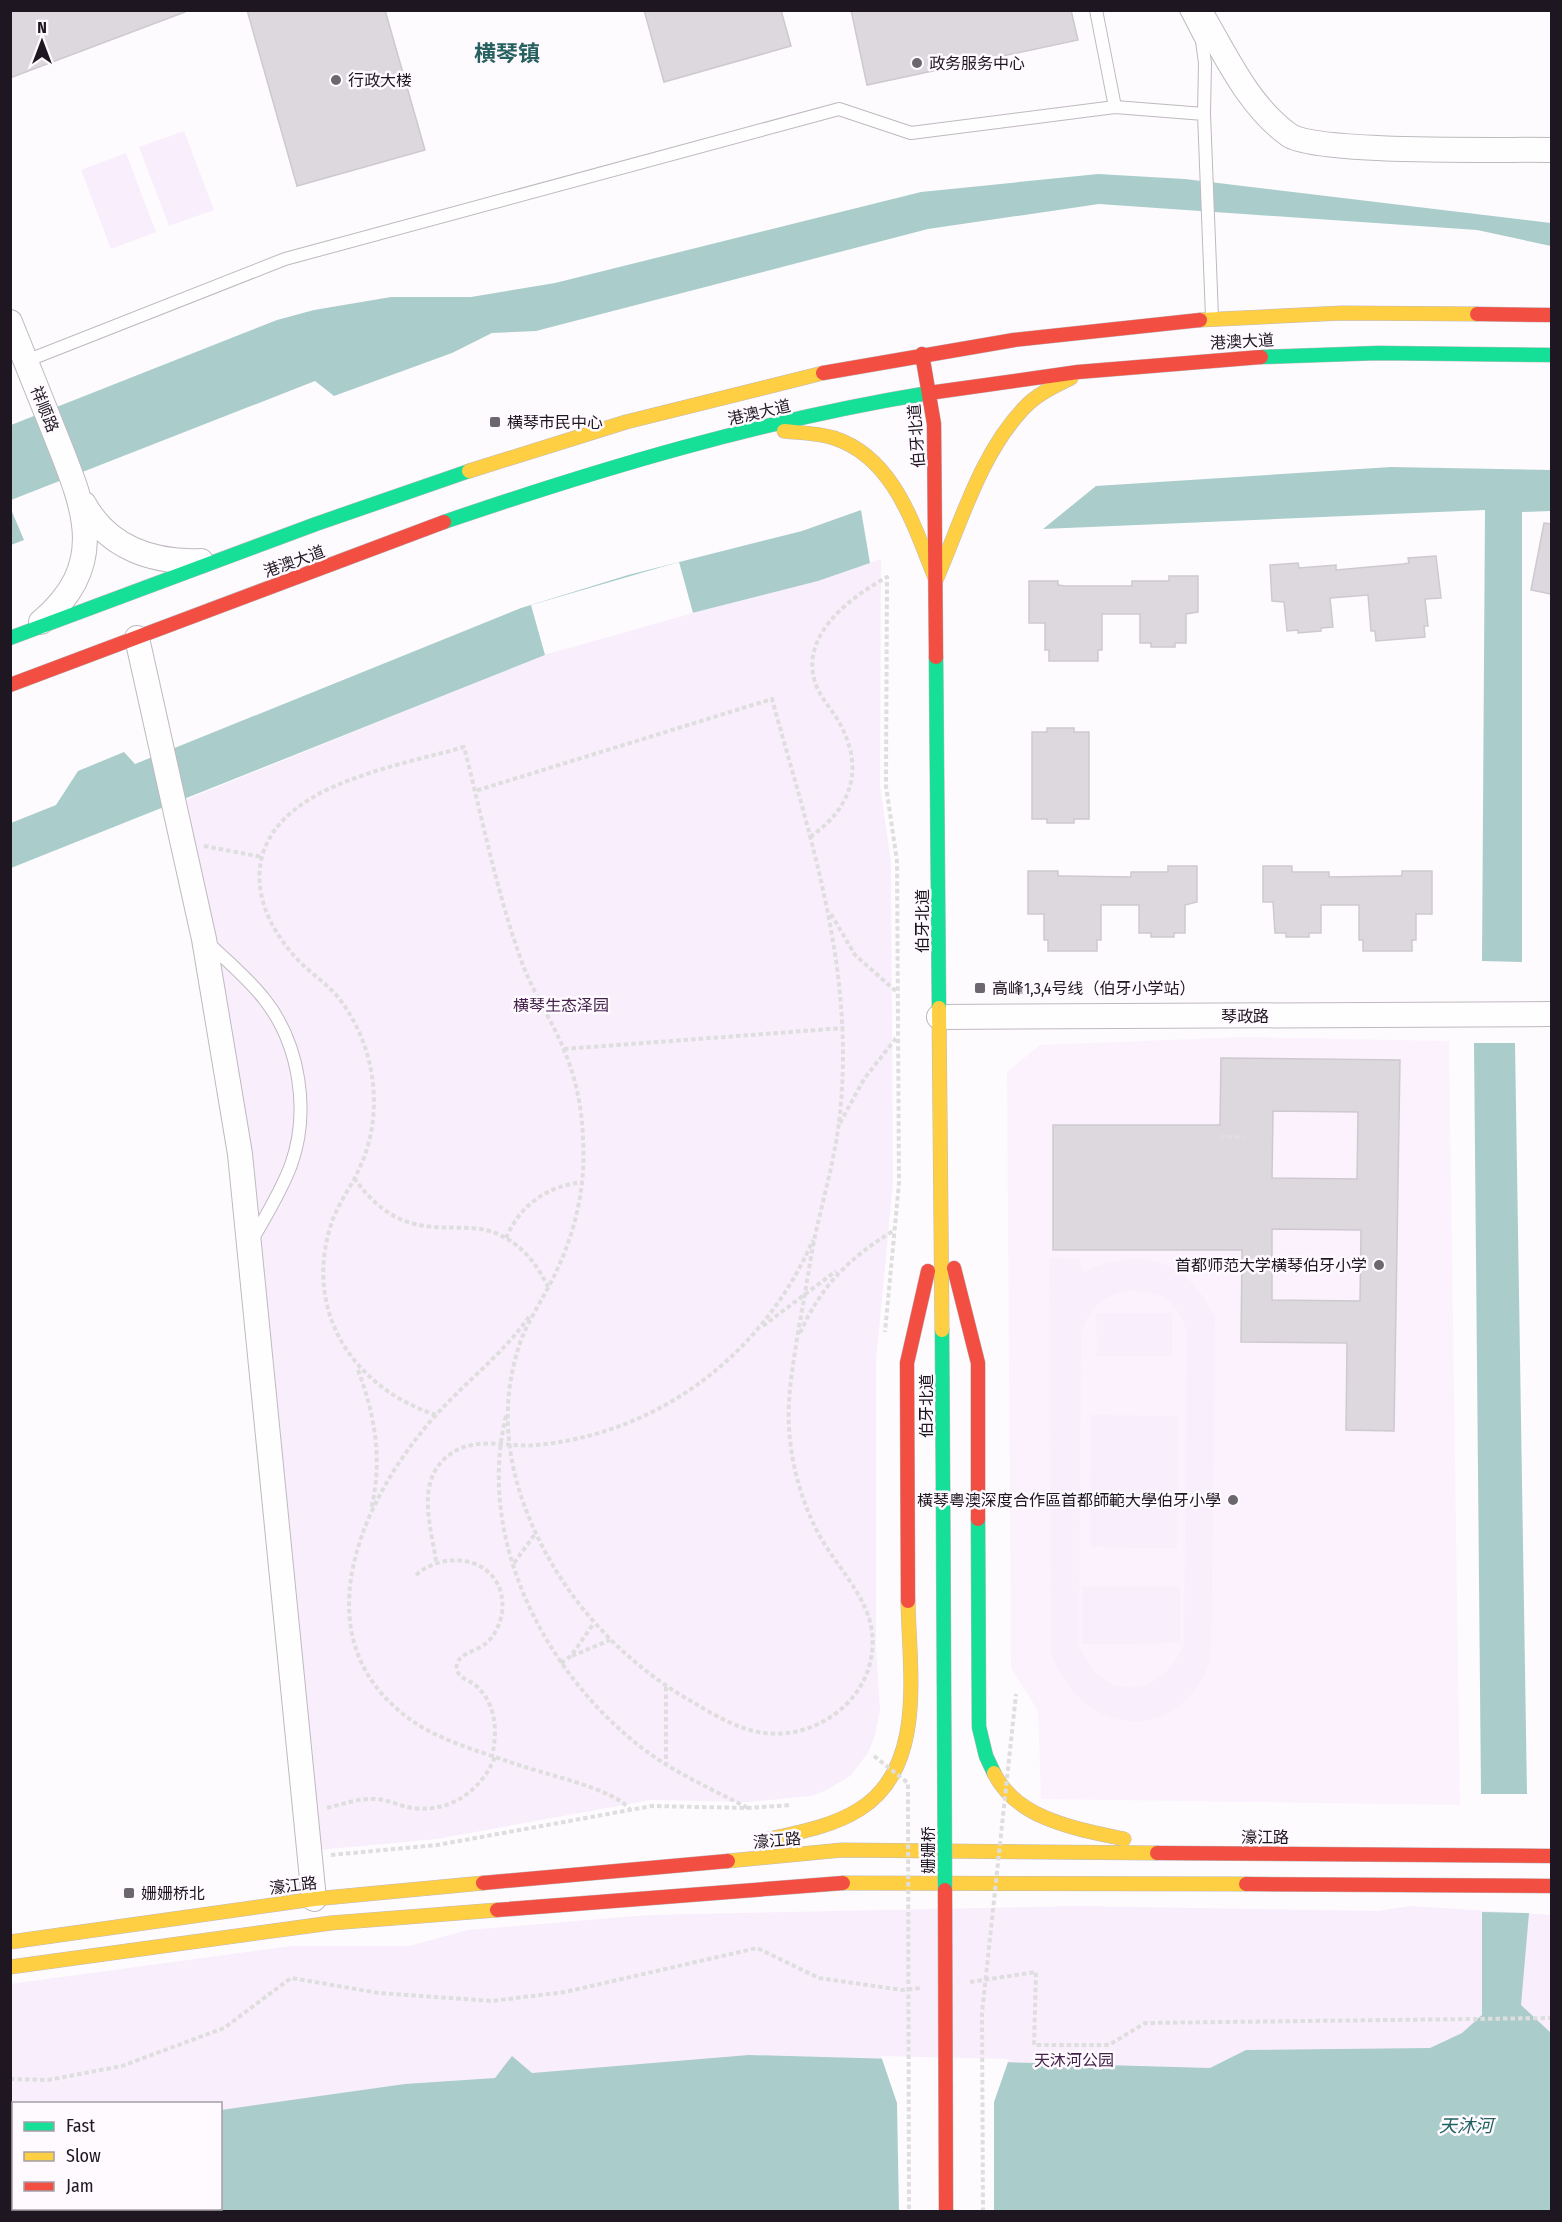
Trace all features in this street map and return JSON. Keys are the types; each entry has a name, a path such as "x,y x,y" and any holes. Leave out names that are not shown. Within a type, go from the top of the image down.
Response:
{"main road":[{"name":"港澳大道","path":"19,634 216,561 498,462 599,430 755,389 922,354 1038,337 1212,319 1408,312 1551,315"},
{"name":"港澳大道","path":"10,685 521,496 652,457 761,428 929,394 1103,370 1225,358 1408,352 1551,355"},
{"name":"伯牙北道","path":"922,354 934,424 943,1488"},
{"path":"936,580 992,453 1006,428 1026,406 1049,389 1075,377 1103,370"},
{"path":"761,428 822,435 867,454 890,478 898,492 936,580"},
{"path":"941,1217 978,1363 979,1727 987,1760 1004,1789 1016,1801 1045,1820 1190,1853"},
{"path":"632,1870 844,1820 859,1812 884,1790 901,1760 909,1727 907,1363 941,1217"},
{"name":"姗姗桥","path":"943,1488 946,2211"},
{"name":"濠江路","path":"10,1941 314,1899 842,1850 1551,1856"},
{"path":"10,1967 331,1923 860,1882 1551,1886"}],"street":[{"path":"1199,10 1257,106 1291,136 1334,146 1551,150"},
{"name":"祥顺路","path":"10,322 80,496 85,519 85,543 78,573 62,601 19,634"},
{"name":"祥顺路","path":"80,496 102,528 134,551 164,561 216,561"},
{"path":"137,638 204,939 233,1103 314,1899"},
{"name":"琴政路","path":"939,1017 1551,1014"}],"lane":[{"path":"1096,10 1115,107"},
{"path":"1186,10 1202,41 1205,63 1204,114 1212,319"},
{"path":"26,361 285,260 839,109 911,133 1115,107 1204,114"},
{"path":"204,939 267,1002 289,1045 300,1092 298,1140 292,1163 283,1185 249,1246"}],"path":[{"path":"810,837 829,824 842,807 851,787 853,765 849,743 840,723 820,696 814,680 813,663 816,647 835,616 848,602 887,577 886,786 897,861 899,1183 885,1337"},
{"path":"475,791 772,699 828,905 836,945 844,1028 839,1126 827,1193 816,1233 797,1339 789,1397 790,1442 797,1478 816,1529 859,1591 868,1610 872,1631 872,1652 867,1672 858,1691 844,1707 825,1721 802,1731 778,1734 754,1731 724,1719 666,1686 610,1640 594,1623 555,1569 536,1533 515,1478 508,1446 507,1411"},
{"path":"370,1514 404,1455 435,1415 492,1362 535,1309 548,1288 568,1243 582,1182 582,1121 578,1096 564,1048 536,996 518,951 464,747 337,785 316,794 288,815 270,837 262,856 259,883 261,898 275,930 297,959 338,997 350,1014 366,1050 371,1070 374,1109 367,1149 333,1220 325,1257 324,1277 330,1315 346,1350 370,1380 400,1401 435,1415"},
{"path":"181,831 262,856"},
{"path":"828,905 855,955 898,993"},
{"path":"564,1048 844,1028"},
{"path":"839,1126 864,1079 898,1036"},
{"path":"1220,1137 1244,1137"},
{"path":"354,1178 372,1201 410,1223 439,1228 475,1228 506,1238 532,1259 548,1288"},
{"path":"506,1238 520,1213 542,1194 561,1186 582,1182"},
{"path":"758,1330 848,1261 893,1231"},
{"path":"436,1562 427,1503 432,1477 439,1465 460,1448 480,1443 508,1446 583,1437 646,1415 695,1387 739,1351 758,1330 791,1284 816,1233"},
{"path":"797,1339 821,1292 848,1261"},
{"path":"535,1309 521,1342 511,1376 500,1445 500,1492 514,1563 529,1606 561,1663 594,1705 615,1725 666,1764 748,1809"},
{"path":"357,1366 372,1413 376,1445 377,1486 352,1569 348,1593 348,1616 360,1662 387,1701 404,1716 425,1728 494,1757 612,1794 630,1810"},
{"path":"514,1563 536,1533"},
{"path":"306,1814 368,1799 388,1801 412,1808 440,1807 454,1803 475,1789 489,1771 494,1757 496,1730 490,1706 484,1695 460,1676 457,1669 458,1661 464,1655 486,1644 494,1635 502,1612 498,1588 483,1569 472,1563 448,1559 436,1562 416,1575"},
{"path":"571,1656 594,1623"},
{"path":"872,1631 882,1631"},
{"path":"561,1663 571,1656 610,1640"},
{"path":"666,1686 666,1764"},
{"path":"983,2211 982,2013 1016,1694"},
{"path":"869,1762 877,1749"},
{"path":"874,1756 908,1783 909,2211"},
{"path":"310,1857 437,1845 652,1806 748,1809 797,1805"},
{"path":"10,2079 48,2080 122,2066 224,2028 291,1978 379,1993 492,2001 565,1992 757,1948 819,1977 902,1990 925,1987"},
{"path":"960,1983 1036,1972 1034,2045 1109,2045 1145,2022 1551,2018"}],"shaded area":[{"name":"橫琴粵澳深度合作區首都師範大學伯牙小學","path":"1242,1037 1449,1041 1460,1805 1041,1799 1038,1711 1011,1668 1007,1072 1040,1045"}],"green space":[{"path":"184,131 214,210 169,226 139,147"},
{"path":"126,153 156,232 111,249 81,170"},
{"name":"横琴生态泽园","path":"881,559 880,786 891,862 893,1183 876,1361 876,1648 880,1711 874,1739 868,1753 850,1776 825,1791 811,1796 748,1802 651,1800 437,1839 318,1850 183,801 545,655 641,626 818,581"},
{"path":"1049,1258 1080,1259 1082,1273 1103,1264 1123,1260 1142,1259 1160,1262 1176,1270 1191,1282 1204,1298 1215,1318 1211,1659 1196,1688 1177,1707 1154,1718 1131,1721 1107,1716 1085,1703 1065,1682 1051,1653","holes":["1125,1291 1148,1292 1165,1298 1178,1310 1187,1332 1184,1644 1174,1663 1161,1676 1147,1684 1131,1688 1115,1685 1100,1677 1088,1664 1079,1644 1081,1335 1087,1318 1096,1306 1109,1297"]},
{"path":"1096,1313 1172,1313 1172,1356 1097,1356"},
{"path":"1091,1415 1179,1416 1177,1548 1090,1547"},
{"path":"1082,1586 1180,1586 1180,1643 1082,1644"},
{"name":"天沐河公园","path":"1079,1906 1378,1911 1410,1906 1552,1915 1551,2211 11,2211 10,1984 291,1946 409,1946 468,1930 648,1915"}],"water":[{"path":"1098,174 1185,179 1551,223 1551,246 1477,230 1099,204 928,229 536,331 492,333 452,353 334,396 315,381 11,500 11,425 277,320 314,310 391,297 471,297 555,283 921,192"},
{"path":"1391,467 1551,470 1551,511 1522,512 1522,962 1482,961 1485,510 1043,529 1096,486"},
{"path":"10,507 24,540 11,545 10,545"},
{"path":"861,510 870,563 818,581 641,626 545,655 11,868 11,823 56,805 78,771 124,752 135,764 521,608 628,575 802,531"},
{"path":"1474,1043 1515,1043 1527,1794 1481,1794"},
{"name":"天沐河","path":"1482,1912 1529,1913 1521,2005 1551,2033 1551,2211 11,2212 10,2140 12,2140 12,2210 222,2210 222,2110 405,2084 495,2078 512,2056 532,2073 749,2055 1210,2068 1246,2050 1430,2048 1462,2033 1482,2015"}],"pier":[{"path":"679,562 693,613 545,655 531,605"},
{"path":"881,2056 1009,2059 994,2102 994,2211 899,2211 897,2103"}],"building":[{"path":"10,10 185,10 185,12 10,78"},
{"name":"行政大楼","path":"247,10 385,10 425,150 297,186"},
{"path":"644,10 781,10 791,46 664,82"},
{"name":"政务服务中心","path":"851,10 1071,10 1078,40 867,85"},
{"path":"1544,523 1551,524 1551,594 1531,590"},
{"path":"1436,556 1441,598 1425,599 1428,626 1424,626 1425,637 1376,641 1375,631 1371,631 1368,595 1330,598 1333,627 1321,628 1321,631 1298,633 1298,630 1287,631 1284,602 1272,601 1270,565 1298,563 1299,568 1336,565 1336,570 1403,564 1409,563 1408,558"},
{"path":"1169,576 1198,576 1198,612 1186,614 1186,643 1175,643 1175,647 1151,647 1151,643 1140,643 1140,614 1102,614 1102,650 1098,650 1098,661 1049,661 1049,650 1045,650 1045,623 1029,623 1029,581 1058,581 1058,585 1065,586 1132,586 1132,581 1169,581"},
{"path":"1047,728 1074,728 1074,732 1089,732 1089,819 1074,819 1074,823 1047,823 1047,819 1032,819 1032,732 1047,732"},
{"path":"1168,866 1197,866 1197,902 1185,905 1185,933 1174,933 1174,937 1151,937 1151,933 1139,933 1139,905 1101,905 1101,940 1097,940 1097,951 1048,951 1048,940 1044,940 1044,914 1028,914 1028,871 1058,871 1058,876 1131,877 1131,872 1168,872"},
{"path":"1263,866 1292,866 1292,872 1329,872 1329,877 1402,876 1402,871 1432,871 1432,914 1416,914 1416,940 1412,940 1412,951 1363,951 1363,940 1359,940 1359,905 1321,905 1321,933 1309,933 1309,937 1286,937 1286,933 1275,933 1273,902 1263,902"},
{"name":"首都师范大学横琴伯牙小学","path":"1221,1058 1400,1060 1394,1431 1346,1430 1347,1343 1241,1342 1242,1250 1053,1250 1053,1125 1220,1125","holes":["1273,1111 1358,1112 1357,1179 1272,1178","1272,1229 1361,1230 1360,1301 1272,1300"]}],"traffic: fast":[{"path":"1261,357 1378,353 1552,355"},
{"path":"444,522 563,483 744,431 929,393"},
{"path":"10,638 316,524 469,471"},
{"path":"936,657 939,1008"},
{"path":"942,1330 943,1488"},
{"path":"943,1488 945,1890"},
{"path":"978,1519 979,1727 986,1756 994,1773"}],"traffic: slow":[{"path":"1200,320 1342,313 1477,314"},
{"path":"469,471 626,422 823,373"},
{"path":"936,580 973,490 995,446 1029,403 1071,378"},
{"path":"784,431 834,438 855,448 873,461 900,497 936,580"},
{"path":"939,1008 942,1330"},
{"path":"764,1840 814,1829 849,1815 881,1791 896,1768 905,1743 910,1715 908,1601"},
{"path":"994,1773 1004,1789 1033,1812 1069,1826 1124,1839"},
{"path":"728,1861 842,1850 1157,1853"},
{"path":"10,1942 314,1899 483,1883"},
{"path":"843,1883 1246,1884"},
{"path":"10,1967 331,1923 497,1910"}],"traffic: jam":[{"path":"1477,314 1552,315"},
{"path":"823,373 1014,340 1200,320"},
{"path":"922,354 934,424 936,657"},
{"path":"929,393 1078,372 1261,357"},
{"path":"10,685 444,522"},
{"path":"954,1268 978,1363 978,1519"},
{"path":"908,1601 907,1363 928,1271"},
{"path":"1157,1853 1552,1856"},
{"path":"483,1883 728,1861"},
{"path":"497,1910 843,1883"},
{"path":"1246,1884 1552,1886"},
{"path":"945,1890 946,2212"}],"place":[{"name":"政务服务中心","path":"917,63"},
{"name":"行政大楼","path":"336,80"},
{"name":"横琴市民中心","path":"495,422"},
{"name":"高峰1,3,4号线（伯牙小学站）","path":"980,988"},
{"name":"首都师范大学横琴伯牙小学","path":"1379,1265"},
{"name":"橫琴粵澳深度合作區首都師範大學伯牙小學","path":"1233,1500"},
{"name":"姗姗桥北","path":"129,1893"}],"district":[{"name":"横琴镇","path":"507,53"}]}
